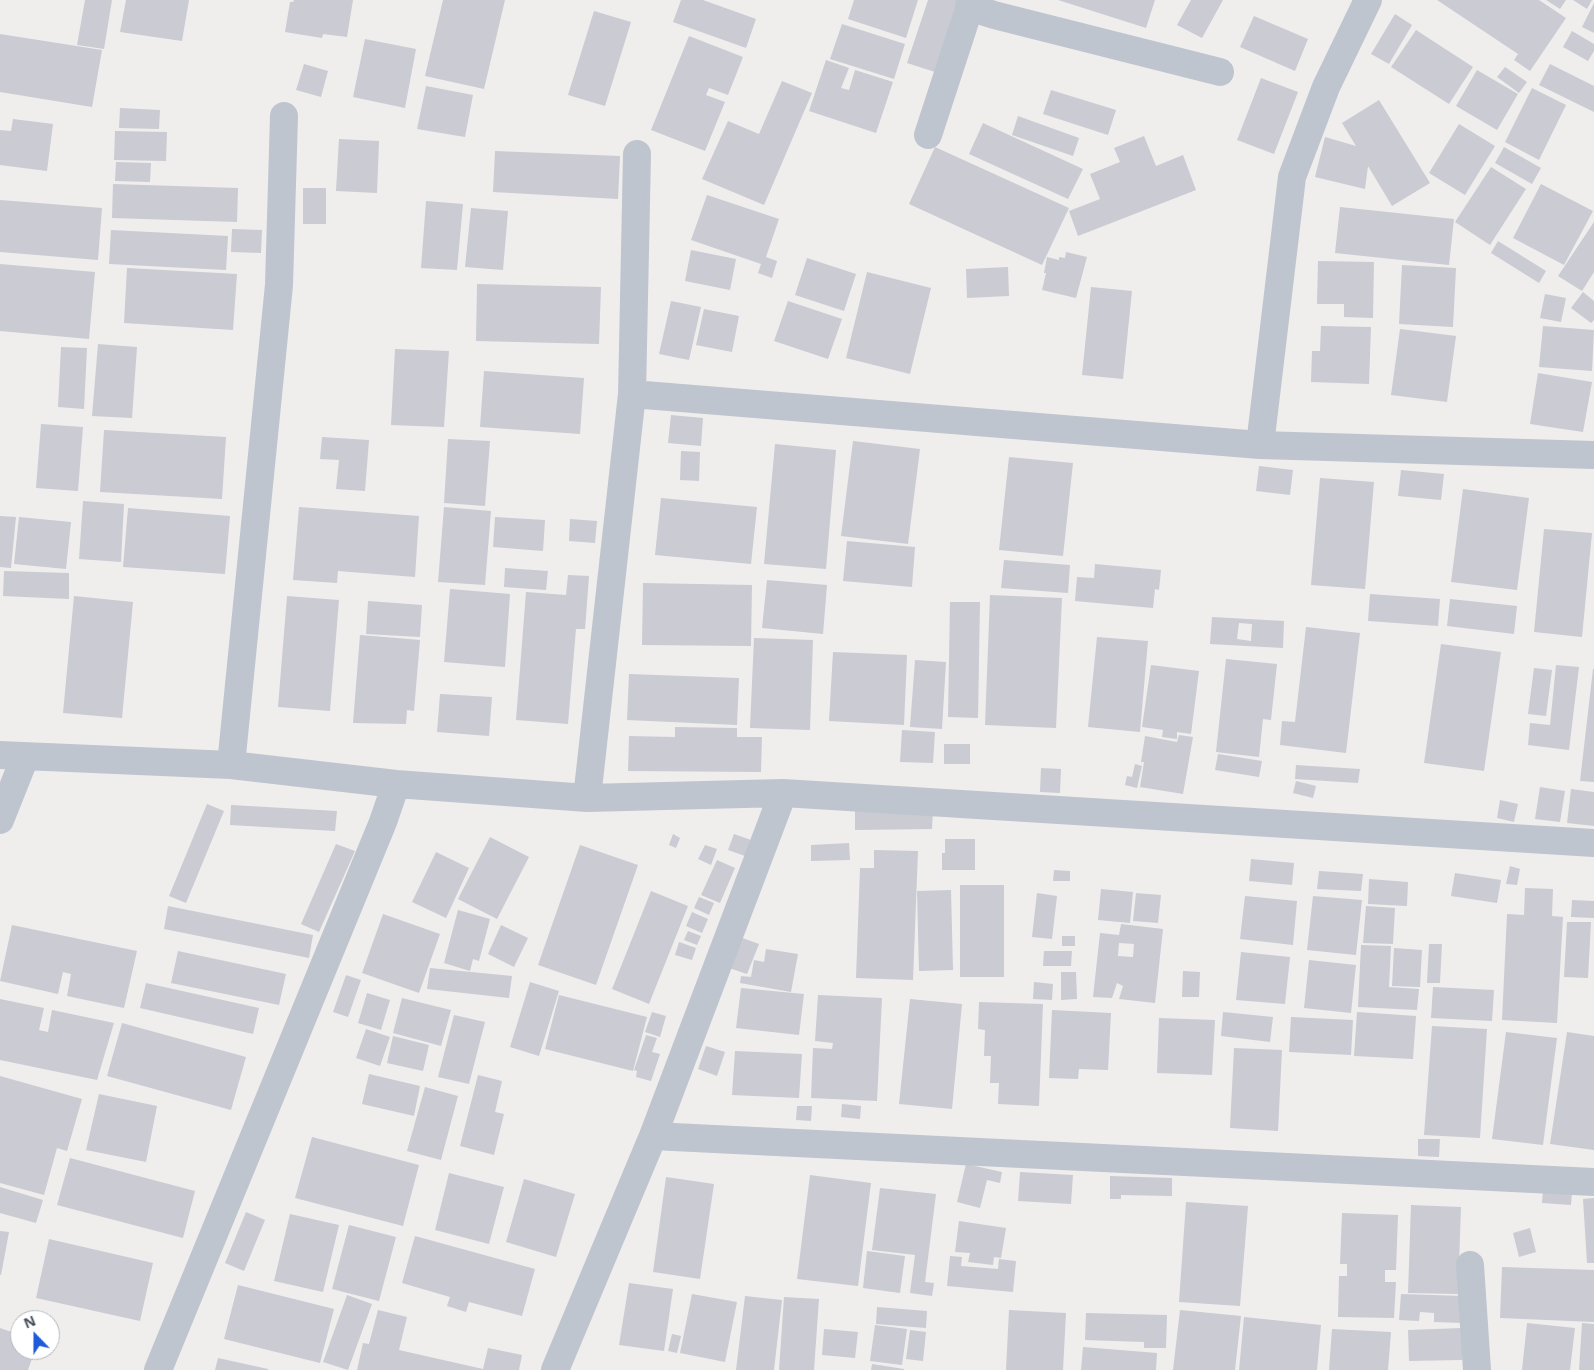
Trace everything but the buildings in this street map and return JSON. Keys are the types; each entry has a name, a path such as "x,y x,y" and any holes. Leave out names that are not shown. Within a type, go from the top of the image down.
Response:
{"street":[{"path":"1260,445 1292,177 1326,87 1368,0"},
{"path":"928,135 971,3 994,16 1220,72"},
{"path":"231,765 279,285 284,116"},
{"path":"587,798 632,394 636,154"},
{"path":"632,394 1260,445 1594,454"},
{"path":"0,820 12,756 231,765 396,784 587,798 783,794 1594,843"},
{"path":"158,1370 383,822 396,784"},
{"path":"555,1370 653,1136 783,794"},
{"path":"653,1136 1594,1182"},
{"path":"1470,1265 1477,1370"}]}
